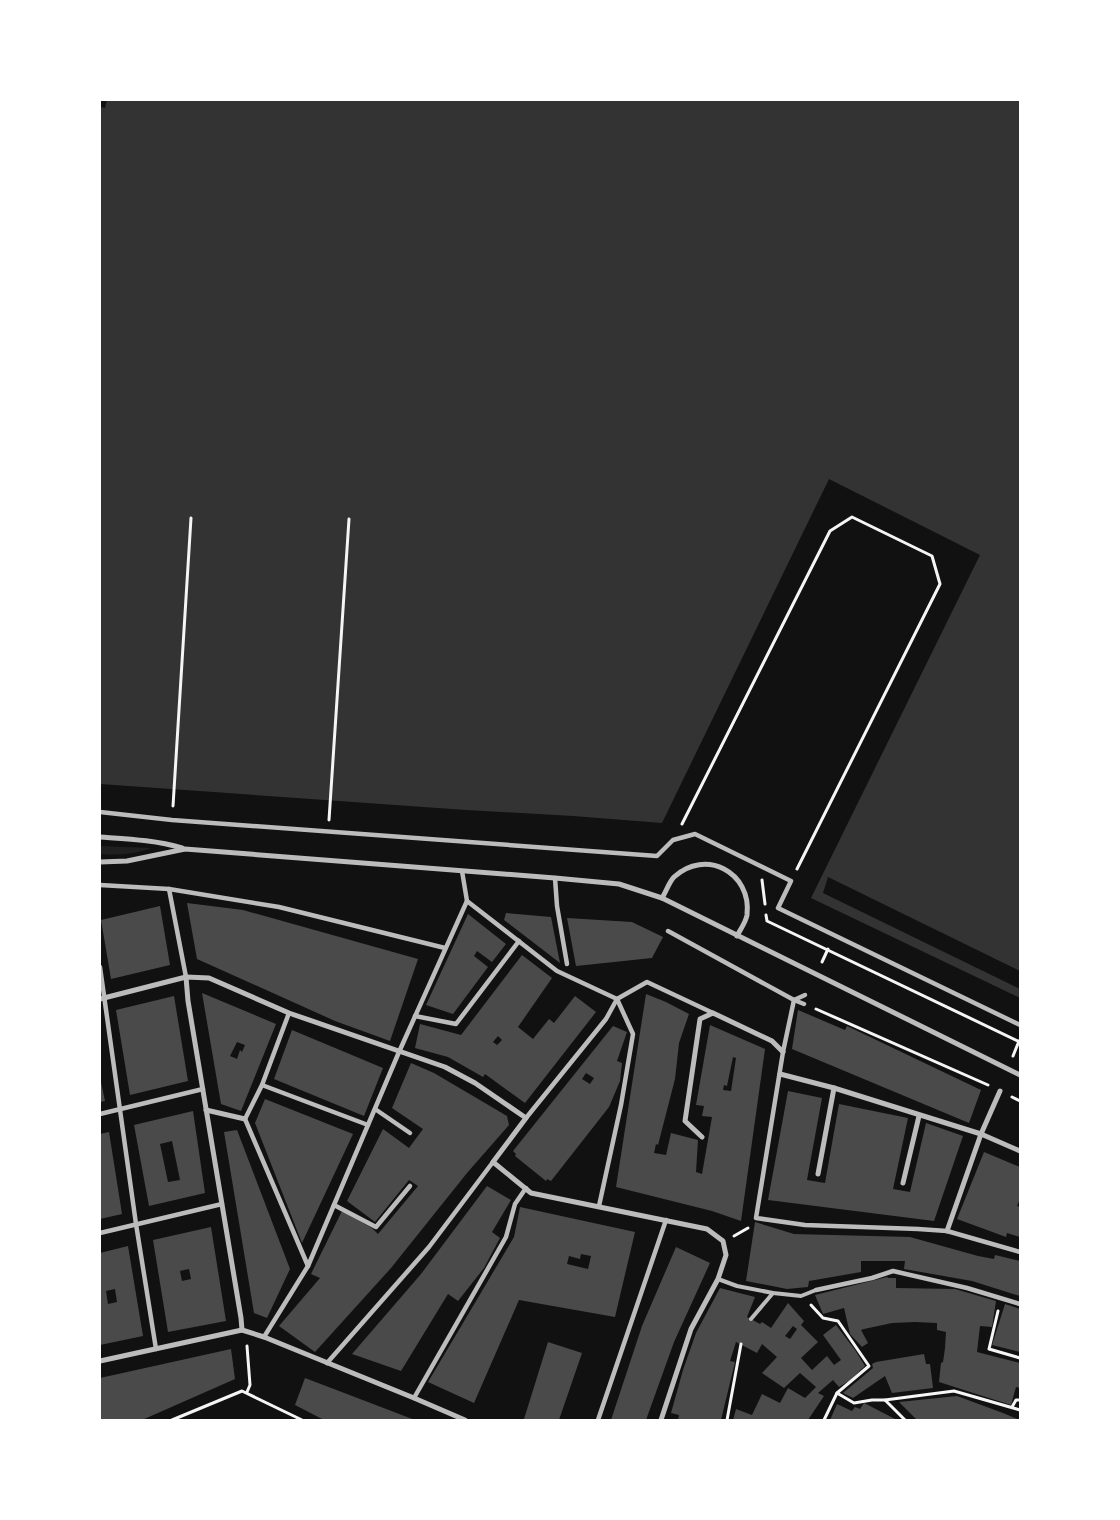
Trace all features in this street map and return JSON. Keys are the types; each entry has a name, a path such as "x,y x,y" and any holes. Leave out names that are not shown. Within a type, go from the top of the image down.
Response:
{"street":[{"path":"100,812 172,820 657,856 673,840 695,834 791,881 778,908 1020,1025"},
{"path":"100,837 146,840 185,849 619,884 662,898 1020,1075"},
{"path":"100,862 128,861 185,849"},
{"path":"662,898 673,878 691,866 714,864 734,875 746,894 747,916 737,936"},
{"path":"264,1337 308,1266 399,1052 467,900 462,871"},
{"path":"555,878 557,906 567,964"},
{"path":"100,885 169,889 279,907 445,948"},
{"path":"169,889 186,977 188,1001 242,1330"},
{"path":"467,900 557,971 617,998 633,1034 621,1105 599,1206"},
{"path":"668,931 804,1004"},
{"path":"415,1016 456,1024 519,941"},
{"path":"100,967 102,999 156,1348"},
{"path":"102,999 186,977 209,978 289,1013 445,1067 475,1083 526,1118"},
{"path":"327,1363 429,1247 526,1118 606,1019 617,998 647,982 772,1041 783,1052"},
{"path":"794,1000 805,995"},
{"path":"794,1000 783,1052 756,1218 804,1226 947,1231 1020,1252"},
{"path":"289,1013 262,1085 245,1119 308,1266"},
{"path":"702,1137 684,1121 700,1019 713,1013"},
{"path":"780,1074 834,1088 918,1116 981,1134 1020,1151"},
{"path":"262,1085 368,1125"},
{"path":"818,1174 834,1088"},
{"path":"100,1114 203,1089"},
{"path":"947,1231 981,1134 1000,1091"},
{"path":"375,1109 410,1133"},
{"path":"206,1110 245,1119"},
{"path":"903,1183 918,1116"},
{"path":"493,1162 531,1193 707,1229 722,1241 726,1255 718,1279 690,1329 661,1420"},
{"path":"334,1205 376,1227 410,1186"},
{"path":"414,1398 506,1237 515,1204 526,1188"},
{"path":"100,1233 222,1204"},
{"path":"598,1420 666,1220"},
{"path":"816,1290 872,1278 893,1271 968,1288 1020,1304"},
{"path":"100,1361 242,1330 264,1337 465,1420"}],"lane":[{"path":"718,1279 737,1286 774,1293 801,1296 816,1290"},
{"path":"751,1319 774,1293"}],"path":[{"path":"673,840 830,531 852,517 932,556 940,584 791,881"},
{"path":"172,820 190,518"},
{"path":"328,832 349,519"},
{"path":"816,975 835,936"},
{"path":"804,1004 1020,1101"},
{"path":"722,1241 746,1230 756,1218"},
{"path":"801,1296 823,1318 838,1320 869,1366 837,1393 824,1420"},
{"path":"1002,1298 988,1349 1020,1358"},
{"path":"247,1392 250,1385 247,1343 252,1333"},
{"path":"727,1420 741,1344"},
{"path":"172,1420 242,1391 302,1420"},
{"path":"837,1393 854,1404 872,1400 954,1391 1020,1410"},
{"path":"885,1400 905,1420"},
{"path":"1012,1407 1016,1400 1020,1400"}],"shaded area":[{"path":"107,100 1020,100 1020,998 811,898 980,555 829,479 662,823 100,784 100,107 105,108"},
{"path":"100,846 152,848 139,852 107,855 100,854"}],"pier":[{"path":"828,877 1020,971 1020,989 823,893"}],"building":[{"path":"187,903 243,910 418,959 390,1041 335,1021 197,959"},
{"path":"160,906 170,965 111,979 101,920"},
{"path":"506,913 551,917 560,963 504,920"},
{"path":"468,914 506,944 492,962 477,951 474,956 488,967 453,1014 426,1005"},
{"path":"567,918 632,922 663,937 652,958 576,966"},
{"path":"522,955 552,978 518,1027 533,1039 549,1019 554,1023 575,996 596,1012 525,1103 485,1074 483,1077 448,1057 415,1048 420,1024 461,1035","holes":["498,1036 502,1040 497,1045 493,1042"]},
{"path":"202,993 276,1024 241,1111 221,1104","holes":["237,1042 245,1045 242,1052 240,1050 237,1059 230,1056"]},
{"path":"646,994 689,1014 679,1043 675,1079 658,1145 656,1144 654,1153 666,1155 671,1133 698,1140 696,1172 702,1174 712,1117 702,1116 704,1106 696,1105 710,1025 765,1049 741,1221 712,1211 616,1187","holes":["733,1057 736,1058 731,1091 723,1090 724,1085 727,1086"]},
{"path":"174,996 188,1081 130,1095 116,1010"},
{"path":"798,1010 845,1030 847,1026 981,1090 969,1123 792,1049"},
{"path":"613,1026 627,1032 617,1061 622,1063 620,1081 609,1107 551,1181 547,1179 546,1181 515,1156 516,1154 513,1151","holes":["586,1073 594,1078 590,1084 582,1079"]},
{"path":"292,1030 383,1068 364,1116 274,1079"},
{"path":"411,1063 434,1073 507,1116 509,1125 467,1173 391,1268 315,1352 279,1326 320,1278 311,1274 342,1211 372,1228 378,1234 418,1186 409,1180 375,1222 347,1201 383,1129 409,1148 423,1129 392,1108"},
{"path":"100,1078 105,1101 100,1102"},
{"path":"788,1091 822,1098 807,1180 825,1183 839,1104 908,1118 893,1189 910,1192 926,1123 963,1136 934,1221 768,1200"},
{"path":"265,1099 353,1134 302,1243 255,1123"},
{"path":"193,1111 205,1193 149,1206 134,1125","holes":["172,1141 180,1180 168,1182 160,1144"]},
{"path":"237,1130 290,1269 267,1318 254,1313 224,1132"},
{"path":"109,1132 122,1214 100,1219 100,1134"},
{"path":"984,1152 1020,1167 1020,1199 1017,1206 1020,1207 1020,1237 1007,1233 1006,1237 957,1219"},
{"path":"487,1186 511,1200 492,1232 500,1238 484,1268 458,1301 448,1294 401,1371 352,1354 421,1274"},
{"path":"520,1207 635,1232 615,1317 519,1300 474,1403 428,1382 514,1237","holes":["581,1254 591,1256 588,1269 567,1264 569,1256 580,1259"]},
{"path":"755,1222 794,1234 910,1237 978,1256 994,1259 995,1255 1020,1261 1020,1296 972,1281 904,1269 905,1261 861,1261 861,1272 809,1281 808,1287 787,1289 746,1281"},
{"path":"211,1227 226,1321 168,1332 153,1240","holes":["189,1269 191,1279 182,1281 180,1271"]},
{"path":"128,1246 143,1336 100,1345 100,1253","holes":["115,1289 117,1302 108,1304 106,1291"]},
{"path":"676,1247 710,1263 674,1342 646,1420 611,1420 642,1326"},
{"path":"887,1277 896,1278 896,1288 955,1289 996,1301 992,1327 980,1326 977,1352 1020,1363 1020,1388 1016,1387 1011,1405 939,1382 946,1332 937,1330 937,1323 892,1323 864,1329 861,1330 868,1343 862,1347 850,1334 844,1308 823,1314 815,1295"},
{"path":"720,1288 755,1297 747,1317 760,1324 762,1322 771,1328 788,1303 804,1321 801,1325 818,1342 801,1358 812,1370 827,1356 834,1365 841,1360 823,1335 836,1325 865,1366 849,1381 839,1387 833,1380 818,1393 824,1396 808,1420 733,1420 736,1409 752,1415 762,1394 780,1403 788,1388 805,1398 816,1387 800,1373 784,1388 762,1373 777,1357 762,1344 757,1353 736,1342 730,1361 735,1362 721,1420 678,1420 679,1415 671,1413 696,1333","holes":["793,1326 797,1329 790,1339 785,1336"]},
{"path":"1005,1304 1020,1309 1020,1352 992,1345"},
{"path":"548,1342 582,1353 559,1420 524,1419"},
{"path":"231,1349 235,1379 142,1420 100,1420 100,1378"},
{"path":"924,1354 926,1364 930,1364 933,1388 892,1393 885,1376 853,1398 843,1393 873,1368 872,1364 876,1362"},
{"path":"305,1378 415,1420 324,1420 295,1405"},
{"path":"957,1396 1020,1420 917,1420 899,1402"},
{"path":"864,1403 897,1420 830,1420 837,1404 852,1411 855,1407 860,1409"}]}
